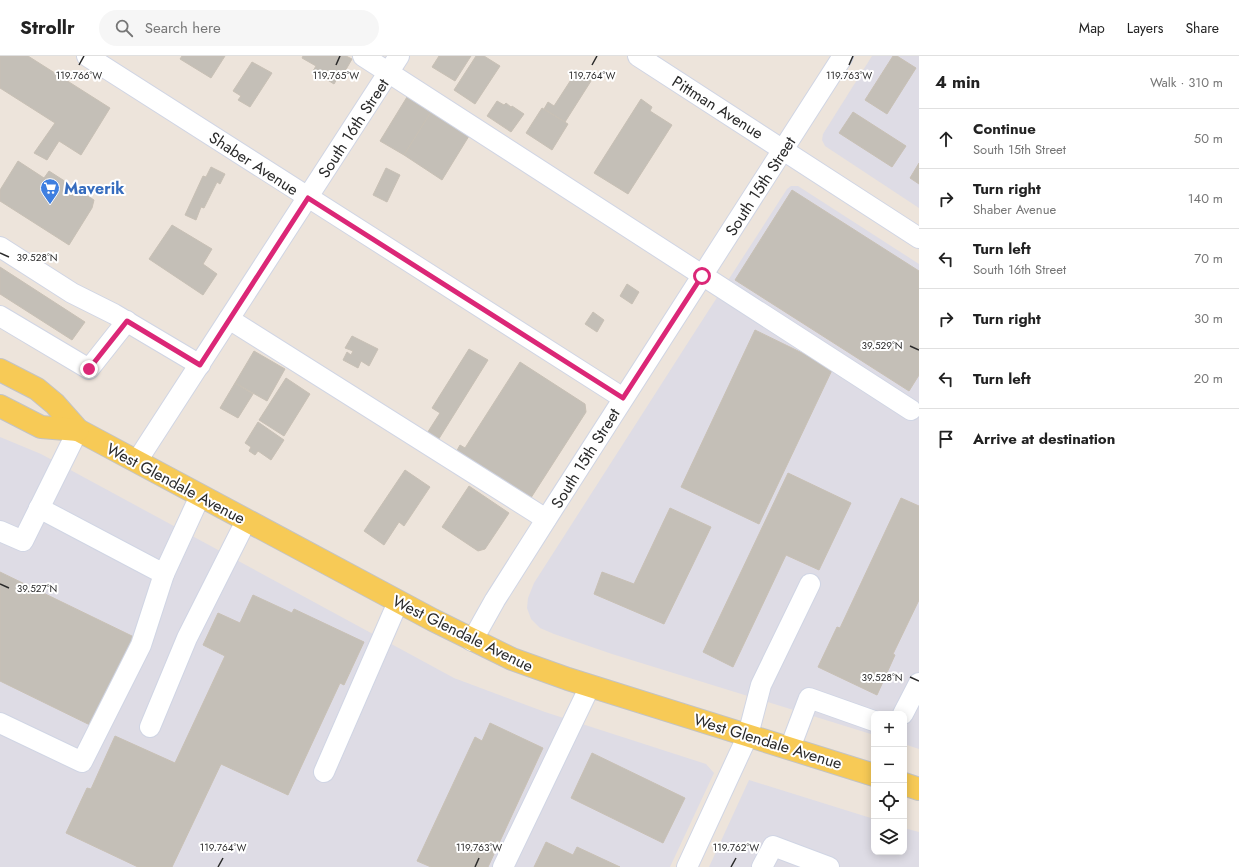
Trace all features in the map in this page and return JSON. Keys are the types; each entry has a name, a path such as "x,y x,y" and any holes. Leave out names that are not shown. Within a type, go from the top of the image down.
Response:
{"main road":[{"name":"West Glendale Avenue","path":"0,370 37,389 55,404 78,430 472,641 538,669 871,774"},
{"name":"West Glendale Avenue","path":"2,408 41,427 78,430"},
{"path":"907,785 919,789"}],"street":[{"name":"Shaber Avenue","path":"87,56 623,398"},
{"path":"363,56 912,410"},
{"name":"South 16th Street","path":"137,461 399,56"},
{"name":"Pittman Avenue","path":"638,56 784,149 919,238"},
{"name":"South 15th Street","path":"472,641 495,600 546,519 843,56"},
{"path":"0,247 72,293 127,321 200,365"},
{"path":"0,316 89,369 127,321"},
{"path":"229,319 546,519"},
{"path":"0,531 23,541 78,430"},
{"path":"0,723 82,762 141,645 164,574 200,496"},
{"path":"39,508 164,574"},
{"path":"150,727 187,638 246,521"},
{"path":"687,867 748,735 761,685 810,584"},
{"path":"324,772 398,602"},
{"path":"905,711 919,683"},
{"path":"503,867 590,686"},
{"path":"790,748 809,698 871,720"},
{"path":"762,867 773,846 829,867"}],"shaded area":[{"path":"872,56 919,56 919,208 825,146 822,140 823,134"},
{"path":"791,186 798,186 919,264 919,749 907,745 907,711 871,711 871,734 612,654 554,634 540,628 531,619 527,608 528,598 534,583 787,189"},
{"path":"0,437 41,454 454,678 545,712 706,764 714,773 670,867 0,867"},
{"path":"749,780 871,818 871,855 907,855 907,829 919,832 919,867 709,867"}],"building":[{"path":"0,56 28,56 110,108 81,155 59,141 47,160 34,153 55,123 0,88"},
{"path":"182,56 225,56 211,78 180,59"},
{"path":"303,56 346,56 352,59 340,80 337,79 334,84 313,71 316,66 302,58"},
{"path":"439,56 471,56 455,81 432,67"},
{"path":"476,56 484,56 500,66 475,104 454,90"},
{"path":"893,56 897,56 916,68 887,114 865,100"},
{"path":"252,62 272,73 250,107 238,100 241,96 233,91"},
{"path":"576,72 591,81 565,122 544,109 548,102 554,106"},
{"path":"407,97 431,112 404,155 380,141"},
{"path":"641,99 652,107 650,111 672,125 628,194 594,173"},
{"path":"497,101 504,105 506,103 511,107 510,109 512,106 524,114 511,132 487,116"},
{"path":"542,108 568,124 552,150 526,133"},
{"path":"431,112 469,136 442,180 404,155"},
{"path":"853,112 906,146 892,167 839,133"},
{"name":"Maverik","path":"18,161 44,178 49,171 94,200 92,208 69,245 0,201 0,190"},
{"path":"919,163 919,184 910,178"},
{"path":"211,167 225,174 220,184 217,182 204,208 201,207 196,220 185,215 203,176 206,177"},
{"path":"386,168 400,175 387,202 373,195"},
{"path":"792,190 919,271 919,375 909,391 735,280"},
{"path":"172,225 212,249 203,264 217,274 203,295 149,259"},
{"path":"0,267 85,322 72,340 0,294"},
{"path":"627,284 639,292 632,304 620,296"},
{"path":"593,312 604,320 597,332 585,324"},
{"path":"755,330 833,368 759,524 681,487"},
{"path":"352,336 378,349 369,366 361,361 358,368 343,360 347,352 351,355 353,351 345,348"},
{"path":"469,349 488,360 435,445 424,438 440,413 432,408"},
{"path":"254,351 285,369 267,401 235,383"},
{"path":"520,362 585,404 586,412 527,504 455,454 460,445 465,448"},
{"path":"286,378 310,394 284,436 259,420"},
{"path":"235,383 253,394 238,418 220,408"},
{"path":"258,422 284,440 271,460 258,451 255,455 249,451 251,447 245,443"},
{"path":"405,470 430,487 404,526 399,522 384,545 364,531"},
{"path":"788,473 851,503 819,570 786,555 733,667 703,652"},
{"path":"469,486 509,513 485,549 478,551 442,527"},
{"path":"901,498 919,506 919,600 893,654 895,655 877,695 818,667 837,627 840,628"},
{"path":"670,508 711,527 664,624 594,594 602,572 634,584"},
{"path":"0,572 134,637 90,725 0,681"},
{"path":"253,595 292,613 294,609 364,642 344,685 340,683 288,795 221,764 172,867 138,867 66,833 87,788 91,789 115,736 175,763 225,656 203,645 218,613 240,623"},
{"path":"490,723 543,748 488,867 431,867 417,861 475,737 482,741"},
{"path":"592,753 685,798 663,843 571,798"},
{"path":"546,842 573,855 577,847 620,867 534,867"}],"place":[{"name":"Maverik","path":"50,205"}],"route":[{"path":"89,369 127,321 200,365 308,198 623,398 702,276"}]}
